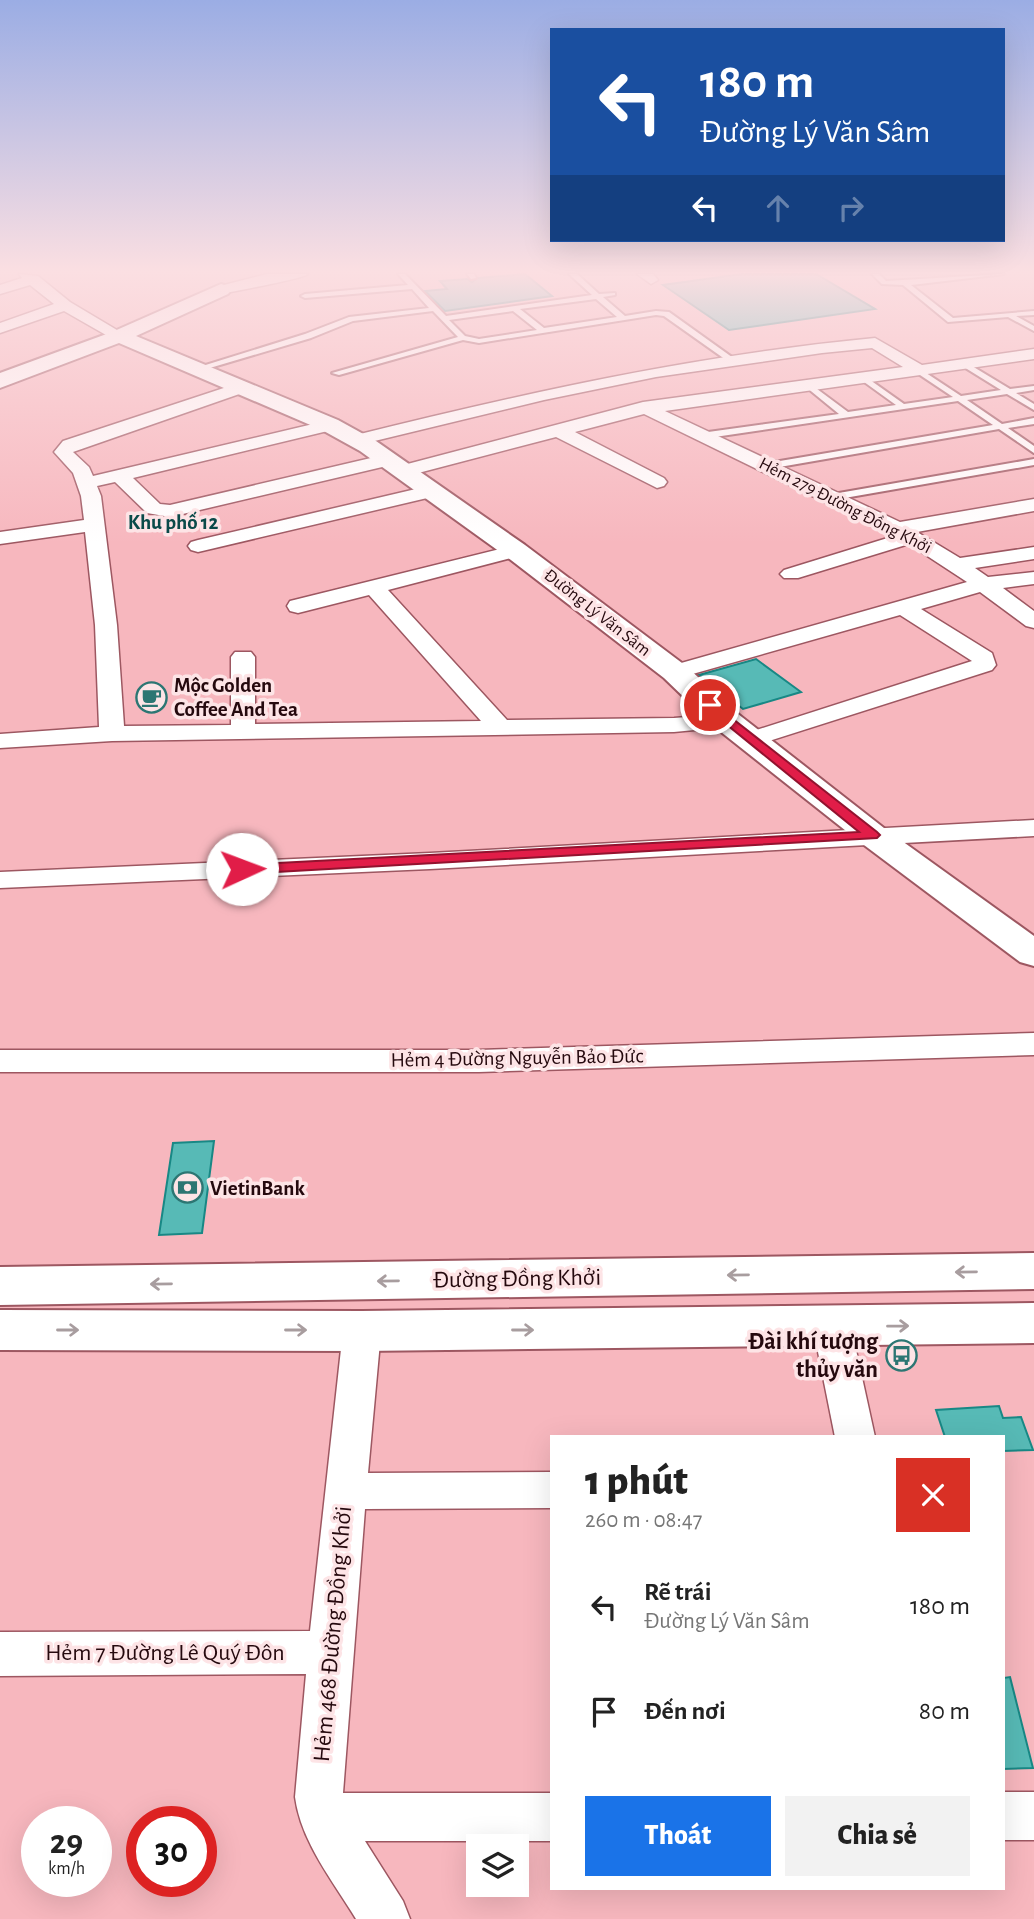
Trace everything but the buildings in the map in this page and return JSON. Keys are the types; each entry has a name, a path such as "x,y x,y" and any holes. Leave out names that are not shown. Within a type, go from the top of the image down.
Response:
{"street":[{"path":"0,381 46,364"},
{"name":"Đường Lý Văn Sâm","path":"189,364 330,425 358,440 433,491 675,673 727,721 872,835 1034,954"},
{"path":"358,440 601,383 712,364"},
{"path":"780,364 809,385"},
{"path":"844,364 863,377"},
{"path":"908,364 917,369"},
{"path":"119,475 154,509 170,511 396,466 646,408 952,364"},
{"name":"Hẻm 279 Đường Đồng Khởi","path":"601,383 701,436 905,533 957,565 1034,621"},
{"path":"112,734 106,625 94,525 82,471 63,452 64,448 73,442 242,387"},
{"path":"86,483 330,425"},
{"path":"557,430 657,482"},
{"path":"198,546 433,491"},
{"path":"791,574 905,533 1034,505"},
{"path":"0,538 94,525"},
{"path":"298,606 516,551"},
{"path":"957,565 1034,553"},
{"path":"675,673 984,584 1034,578"},
{"path":"374,587 500,727"},
{"path":"753,739 984,665 984,657 903,607"},
{"path":"243,657 243,732"},
{"path":"0,741 112,734 674,725 727,721"},
{"path":"0,880 444,860 1034,828"},
{"name":"Hẻm 4 Đường Nguyễn Bảo Đức","path":"0,1061 479,1061 1034,1044"},
{"name":"Đường Đồng Khởi","path":"0,1286 1034,1271"},
{"path":"0,1330 362,1331 1034,1323"},
{"path":"832,1327 855,1435"},
{"name":"Hẻm 468 Đường Đồng Khởi","path":"362,1331 330,1652 319,1797 322,1817 385,1919"},
{"path":"346,1491 550,1490"},
{"name":"Hẻm 7 Đường Lê Quý Đôn","path":"0,1654 330,1652"},
{"path":"1005,1816 1034,1816"},
{"path":"322,1817 550,1817"}],"lane":[{"path":"200,368 215,364"},
{"path":"336,373 370,364"},
{"path":"964,364 1034,408"},
{"path":"917,369 1034,450"},
{"path":"863,377 904,407"},
{"path":"809,385 846,415"},
{"path":"701,436 1034,388"},
{"path":"768,466 1034,422"},
{"path":"833,497 1034,462"}],"place":[{"name":"Mộc Golden Coffee And Tea","path":"151,697"},
{"name":"VietinBank","path":"187,1188"},
{"name":"Đài khí tượng thủy văn","path":"901,1356"}],"district":[{"name":"Khu phố 12","path":"173,522"}],"route":[{"path":"242,869 430,861 872,835 710,705"}]}
